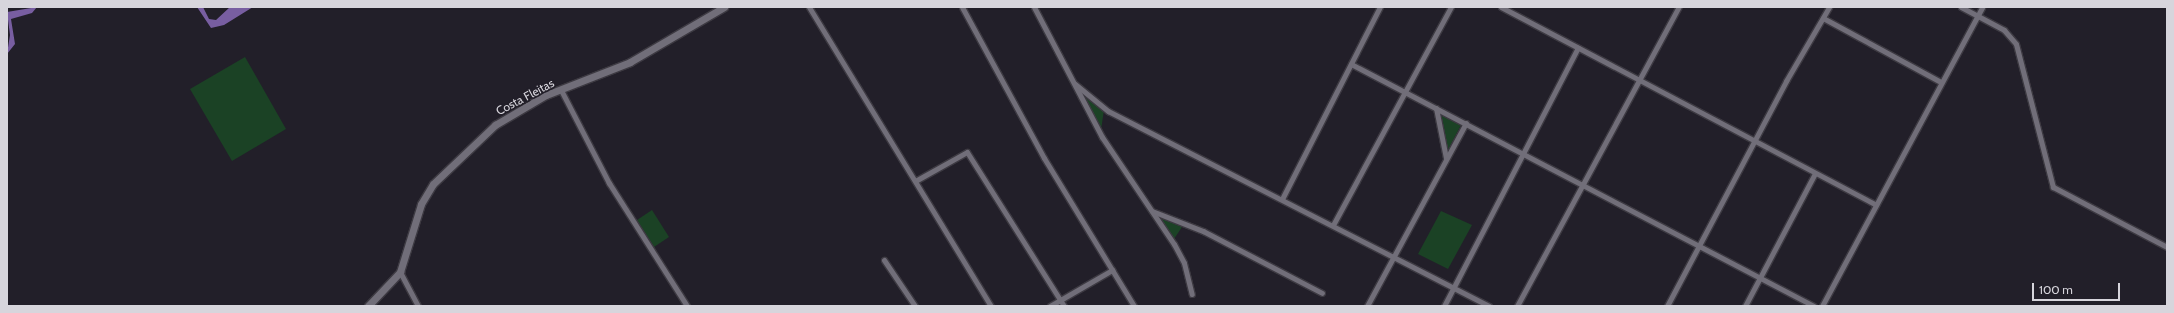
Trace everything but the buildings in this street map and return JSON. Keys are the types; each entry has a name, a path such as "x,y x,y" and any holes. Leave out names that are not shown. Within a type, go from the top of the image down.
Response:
{"main road":[{"name":"Costa Fleitas","path":"368,306 400,272 422,204 433,184 505,118 561,90 626,65 724,7"}],"street":[{"path":"809,7 917,180 991,306"},
{"path":"962,7 1044,158 1134,306"},
{"path":"1034,7 1102,136 1152,211 1184,263 1192,294"},
{"path":"1282,199 1380,7"},
{"path":"1333,225 1451,7"},
{"path":"1501,7 1876,205"},
{"path":"1516,306 1678,7"},
{"path":"1667,306 1755,141 1829,7"},
{"path":"1961,7 2004,30 2020,51 2052,187 2167,247"},
{"path":"1822,306 1982,7"},
{"path":"1823,18 1941,82"},
{"path":"1444,306 1578,48"},
{"path":"1351,64 1814,306"},
{"path":"1075,84 1108,111 1394,256 1489,306"},
{"path":"561,90 609,183 687,306"},
{"path":"1436,108 1446,158"},
{"path":"1367,306 1466,123"},
{"path":"917,180 967,152 1064,306"},
{"path":"1745,306 1815,173"},
{"path":"1152,211 1203,231 1322,293"},
{"path":"884,260 915,306"},
{"path":"1050,306 1112,270"},
{"path":"400,272 418,306"}],"green space":[{"path":"245,57 286,129 232,161 190,89"},
{"path":"1083,96 1104,110 1101,130 1101,129"},
{"path":"1441,114 1461,125 1448,150 1440,115"},
{"path":"652,210 669,237 654,247 637,220"},
{"path":"1441,211 1472,225 1448,269 1418,254"},
{"path":"1158,216 1182,227 1174,239 1173,239"}],"shaded area":[{"path":"37,7 32,13 11,19 15,44 7,54 10,35 7,12"},
{"path":"197,7 203,7 209,19 216,20 230,7 253,7 224,25 211,28"}]}
